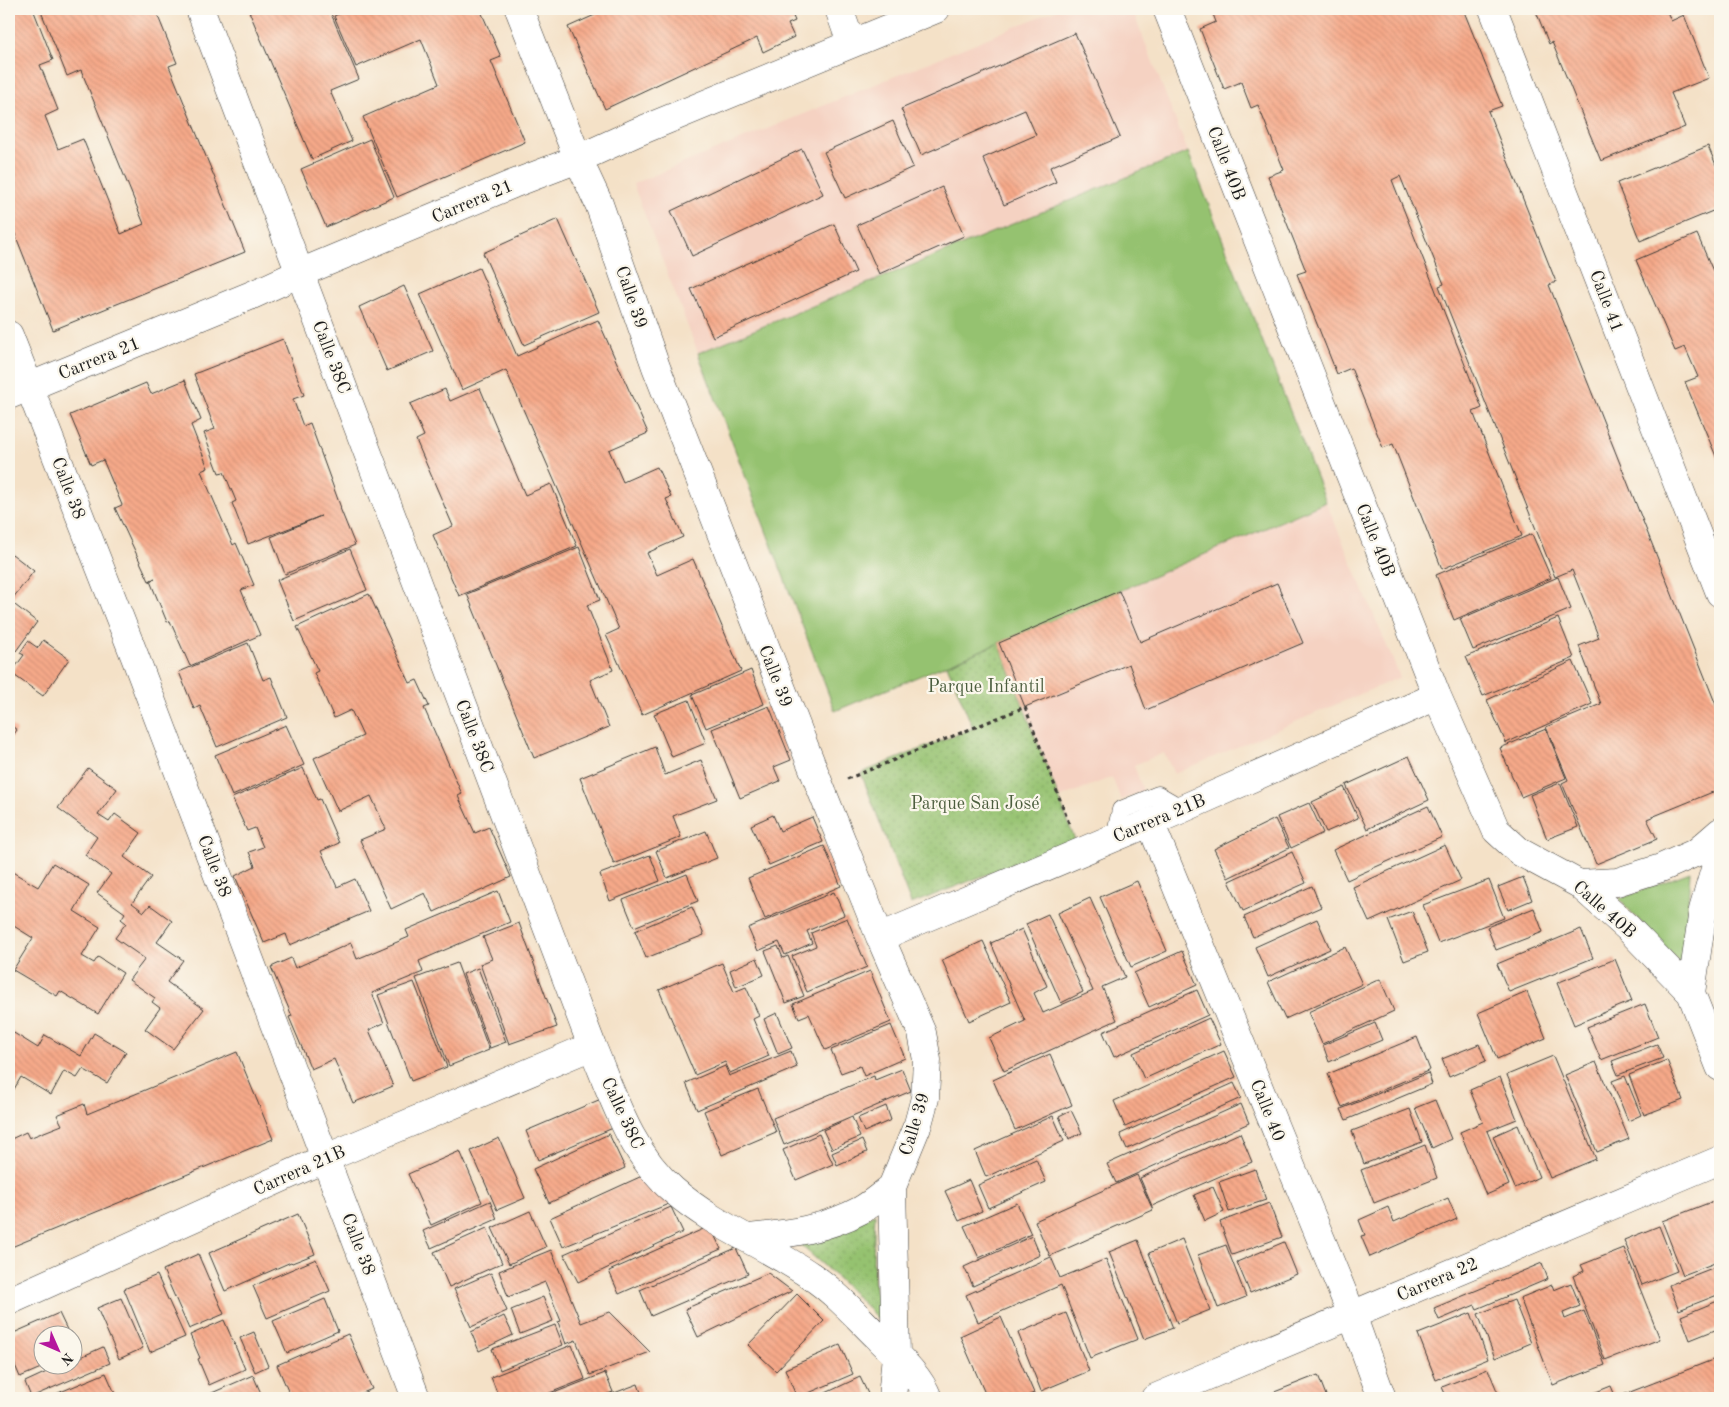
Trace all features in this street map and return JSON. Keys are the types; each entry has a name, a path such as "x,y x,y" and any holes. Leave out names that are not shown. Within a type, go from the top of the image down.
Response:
{"street":[{"name":"Calle 38C","path":"200,9 592,1046 635,1146 672,1189 696,1208 813,1277 896,1355"},
{"name":"Calle 39","path":"519,9 578,159 600,204 656,367 820,789 880,937 922,1033 927,1060 925,1098 918,1124 892,1187 896,1355 892,1398"},
{"path":"838,9 851,42"},
{"name":"Carrera 21","path":"19,391 513,184 578,159 851,42 936,9"},
{"name":"Calle 40B","path":"1167,9 1437,696 1496,830 1520,852 1579,884 1628,928 1691,993"},
{"name":"Calle 41","path":"1493,9 1719,587"},
{"name":"Calle 38","path":"9,335 19,391 135,657 416,1398"},
{"name":"Carrera 21B","path":"880,937 1115,838 1437,696"},
{"name":"Calle 40","path":"1150,822 1352,1315 1382,1398"},
{"path":"1579,884 1617,882 1661,868 1697,852 1720,832"},
{"path":"1720,852 1703,910 1691,993 1720,1067"},
{"name":"Carrera 21B","path":"9,1301 326,1158 592,1046"},
{"name":"Carrera 22","path":"1155,1398 1720,1160"},
{"path":"749,1238 794,1233 833,1223 862,1209 892,1187"},
{"path":"896,1355 923,1385 928,1398"}],"lane":[{"path":"1115,838 1121,810 1158,795 1182,809"}],"path":[{"path":"820,789 1025,707 1080,852"}],"shaded area":[{"path":"1058,9 1132,9 1188,152 698,353 633,184"},
{"path":"1326,502 1400,677 1174,774 1164,753 1134,765 1143,791 1121,800 1112,777 1059,798 1025,707 1129,664 1146,710 1303,643 1277,583 1140,642 1119,591"}],"green space":[{"path":"1188,152 1326,502 999,643 835,711 698,353"},
{"name":"Parque San José","path":"999,643 1075,840 911,904 861,773 973,728 947,665"},
{"path":"1690,872 1684,968 1619,899"},
{"path":"875,1214 873,1261 875,1289 885,1327 864,1304 797,1242"}],"building":[{"path":"9,9 33,9 53,60 40,65 58,110 45,116 58,149 83,139 121,234 144,224 81,70 67,76 40,9 155,9 177,63 169,66 245,252 53,330 9,219"},
{"path":"248,9 329,9 359,79 330,91 352,141 312,159"},
{"path":"350,9 480,9 501,57 491,61 525,142 397,197 363,117 439,84 421,39 356,67 334,16"},
{"path":"595,9 790,9 795,21 788,24 794,37 763,52 757,38 605,109 568,27 597,14"},
{"path":"1211,9 1463,9 1502,106 1488,111 1556,282 1549,285 1720,715 1720,789 1647,819 1657,839 1596,864 1562,783 1568,780 1546,727 1601,704 1579,646 1599,638 1572,570 1555,577 1439,286 1444,284 1400,176 1392,180 1482,408 1473,412 1522,536 1442,569 1393,444 1383,448 1351,368 1337,374 1297,274 1306,271 1268,176 1284,170 1258,105 1251,108 1241,82 1224,89 1200,29 1216,22"},
{"path":"1535,9 1666,9 1671,21 1684,15 1709,78 1671,93 1685,127 1601,161 1552,42 1549,44"},
{"path":"1075,33 1120,137 1050,167 1056,182 1004,205 983,158 1036,135 1025,110 921,155 901,109"},
{"path":"893,121 913,167 845,198 824,152"},
{"path":"370,139 394,197 326,227 301,169"},
{"path":"1708,146 1716,165 1720,163 1720,208 1640,241 1617,183"},
{"path":"802,149 823,194 692,256 671,211"},
{"path":"942,187 964,236 879,274 857,225"},
{"path":"558,219 599,312 524,345 483,253"},
{"path":"834,224 856,272 713,337 691,289"},
{"path":"1697,234 1713,271 1720,268 1720,466 1685,382 1698,377 1685,347 1675,351 1636,260"},
{"path":"479,268 517,356 598,320 648,433 609,450 623,482 657,467 671,497 666,499 683,537 647,553 657,575 693,559 741,671 642,715 606,635 619,629 506,370 462,390 420,294"},
{"path":"404,286 433,351 387,371 359,307"},
{"path":"283,339 304,395 293,399 303,426 310,423 355,545 285,574 271,537 321,516 248,544 232,503 236,501 224,472 219,473 204,433 215,429 194,374"},
{"path":"185,380 201,420 191,425 208,468 201,471 233,545 236,543 254,585 241,590 260,635 190,666 170,621 167,622 150,581 155,578 149,581 115,508 122,505 103,460 91,465 70,415 146,383 151,394"},
{"path":"480,388 525,495 551,484 577,546 459,596 433,535 453,526 416,440 424,436 410,404 445,389 450,401"},
{"path":"1532,534 1551,578 1454,620 1436,575"},
{"path":"579,547 600,600 587,605 613,670 590,680 609,727 534,758 467,594"},
{"path":"350,549 367,590 294,621 277,580"},
{"path":"12,554 34,571 9,603 9,558"},
{"path":"1558,577 1571,609 1473,650 1460,619"},
{"path":"1277,583 1303,643 1146,710 1129,664 1025,707 999,643 1119,591 1140,642"},
{"path":"369,594 410,683 417,680 429,706 424,708 462,794 458,796 475,833 489,827 511,877 434,912 425,893 391,909 360,840 386,829 371,796 338,811 314,758 363,736 351,710 334,718 314,673 318,671 297,627"},
{"path":"11,602 37,622 16,651 9,645 9,606"},
{"path":"1558,618 1574,658 1483,696 1466,657"},
{"path":"43,640 69,659 43,696 11,673 24,655 20,653 28,641 38,648"},
{"path":"248,643 263,680 271,677 287,717 217,747 200,706 194,709 179,672"},
{"path":"1573,661 1592,704 1506,743 1487,700"},
{"path":"751,670 764,704 706,728 692,695"},
{"path":"689,700 706,743 672,757 654,714"},
{"path":"769,706 791,760 774,767 780,781 740,798 712,729"},
{"path":"9,724 17,730 9,741"},
{"path":"286,725 304,765 232,796 215,755"},
{"path":"1546,729 1566,778 1521,797 1500,748"},
{"path":"655,747 665,775 701,760 717,799 673,816 681,837 614,864 580,778"},
{"path":"1409,756 1429,800 1367,829 1346,785"},
{"path":"88,768 117,789 98,815 109,822 115,814 141,833 124,857 151,877 132,903 144,912 150,905 172,921 157,942 183,960 167,982 204,1009 173,1049 145,1029 160,1008 152,1002 155,998 129,980 145,959 115,938 126,923 121,919 125,913 97,893 111,874 85,855 97,837 58,808"},
{"path":"303,768 317,800 320,799 339,843 321,851 337,887 355,879 369,911 290,945 286,934 264,943 235,876 255,866 249,852 263,847 255,828 247,831 232,798"},
{"path":"1560,783 1578,827 1547,839 1530,795"},
{"path":"1344,787 1358,818 1326,832 1312,802"},
{"path":"1309,803 1323,833 1291,848 1277,817"},
{"path":"1428,806 1442,837 1347,880 1333,850"},
{"path":"773,815 780,831 812,817 823,842 769,865 751,825"},
{"path":"1275,819 1289,848 1228,878 1214,849"},
{"path":"706,831 717,858 667,878 656,851"},
{"path":"1445,845 1461,880 1369,922 1353,887"},
{"path":"824,846 841,886 765,919 748,878"},
{"path":"1292,852 1306,883 1243,911 1229,881"},
{"path":"650,855 660,881 610,901 600,874"},
{"path":"53,863 89,885 74,911 100,927 82,956 94,963 98,957 123,973 98,1014 60,991 57,996 13,970 33,938 9,923 9,870 38,887"},
{"path":"687,874 698,901 634,927 623,900"},
{"path":"1523,877 1532,900 1508,910 1498,887"},
{"path":"1489,880 1504,918 1438,943 1423,905"},
{"path":"1137,881 1167,951 1131,967 1100,897"},
{"path":"1312,886 1321,907 1253,937 1244,917"},
{"path":"498,891 510,922 419,961 423,972 372,993 384,1023 369,1030 393,1086 353,1103 334,1059 311,1069 289,1017 292,1016 271,967 291,958 295,968 351,943 357,959 409,937 406,930"},
{"path":"834,892 844,915 807,931 812,943 785,955 779,942 758,951 748,928"},
{"path":"1090,898 1125,977 1102,987 1117,1020 1004,1071 989,1038 1025,1021 991,943 1022,929 1047,986 1034,993 1043,1013 1093,991 1058,913"},
{"path":"692,907 704,935 646,958 635,931"},
{"path":"1534,908 1543,932 1496,950 1487,927"},
{"path":"1412,911 1428,952 1404,961 1388,920"},
{"path":"1048,914 1083,992 1061,1003 1026,924"},
{"path":"847,918 867,967 807,992 792,956 816,946 811,933"},
{"path":"1317,919 1330,949 1268,977 1255,947"},
{"path":"519,923 557,1027 509,1044 480,964 492,959 483,937"},
{"path":"1581,929 1593,958 1509,992 1497,964"},
{"path":"983,941 1011,1002 969,1021 942,960"},
{"path":"778,946 783,958 788,956 804,996 786,1003 765,951"},
{"path":"1345,947 1362,984 1285,1019 1268,982"},
{"path":"1182,951 1197,985 1149,1007 1134,973"},
{"path":"757,958 764,975 736,987 730,970"},
{"path":"1615,959 1632,1001 1574,1025 1557,983"},
{"path":"457,963 489,1050 449,1066 416,978"},
{"path":"722,963 734,992 746,987 759,1016 753,1019 769,1056 730,1073 725,1062 695,1075 659,990"},
{"path":"478,968 506,1042 490,1048 463,974"},
{"path":"870,971 891,1022 825,1050 809,1014 799,1018 793,1004"},
{"path":"1380,979 1394,1011 1322,1044 1308,1012"},
{"path":"414,982 447,1067 411,1081 378,995"},
{"path":"1197,990 1208,1015 1114,1057 1103,1032"},
{"path":"1527,992 1546,1038 1497,1059 1478,1013"},
{"path":"1645,1004 1658,1037 1601,1060 1587,1027"},
{"path":"777,1013 792,1048 778,1054 764,1019"},
{"path":"1209,1018 1221,1044 1144,1079 1133,1053"},
{"path":"1375,1023 1382,1040 1329,1062 1323,1045"},
{"path":"891,1025 905,1058 864,1076 860,1066 841,1073 831,1050"},
{"path":"9,1030 38,1048 45,1035 81,1056 94,1033 126,1052 107,1083 83,1069 77,1078 64,1071 51,1095 21,1077 9,1098"},
{"path":"1417,1037 1430,1070 1342,1107 1328,1074"},
{"path":"1479,1044 1486,1061 1449,1077 1442,1059"},
{"path":"1657,1044 1663,1058 1618,1075 1612,1061"},
{"path":"791,1051 797,1067 697,1110 686,1083 725,1066 729,1076"},
{"path":"1224,1051 1236,1077 1125,1127 1114,1101"},
{"path":"237,1052 273,1139 9,1248 9,1140 26,1132 29,1138 62,1125 57,1115 84,1104 87,1114"},
{"path":"1050,1054 1072,1105 1015,1130 993,1080"},
{"path":"1553,1056 1596,1159 1550,1178 1507,1075"},
{"path":"1667,1060 1683,1100 1644,1115 1629,1075"},
{"path":"1596,1062 1629,1139 1597,1152 1565,1075"},
{"path":"902,1069 911,1091 784,1145 773,1118 874,1076 875,1080"},
{"path":"1428,1073 1432,1084 1346,1120 1341,1109"},
{"path":"1625,1076 1641,1115 1628,1121 1612,1081"},
{"path":"1500,1077 1517,1119 1487,1131 1509,1185 1486,1195 1460,1132 1483,1122 1470,1090"},
{"path":"1234,1083 1241,1098 1127,1149 1120,1134"},
{"path":"758,1089 776,1132 722,1155 704,1111"},
{"path":"601,1099 613,1128 538,1160 526,1131"},
{"path":"1435,1100 1451,1139 1432,1148 1415,1108"},
{"path":"1241,1104 1249,1123 1116,1183 1107,1164"},
{"path":"886,1106 891,1120 864,1132 858,1118"},
{"path":"1410,1109 1422,1142 1364,1164 1352,1131"},
{"path":"1071,1110 1082,1133 1069,1139 1059,1116"},
{"path":"1053,1116 1064,1141 986,1177 975,1151"},
{"path":"852,1117 860,1137 832,1149 823,1130"},
{"path":"1518,1125 1539,1177 1515,1188 1493,1136"},
{"path":"1240,1133 1252,1162 1152,1206 1140,1178"},
{"path":"609,1134 625,1168 549,1203 533,1169"},
{"path":"819,1134 833,1164 796,1180 783,1150"},
{"path":"499,1138 525,1198 497,1210 471,1151"},
{"path":"862,1140 867,1152 837,1165 832,1153"},
{"path":"1425,1145 1437,1178 1374,1203 1361,1170"},
{"path":"460,1151 482,1202 431,1225 408,1174"},
{"path":"1036,1159 1046,1182 988,1208 978,1185"},
{"path":"1255,1169 1266,1200 1229,1212 1219,1182"},
{"path":"1137,1175 1153,1210 1050,1256 1035,1221"},
{"path":"642,1176 671,1203 563,1247 550,1218"},
{"path":"969,1180 982,1211 959,1221 945,1191"},
{"path":"1213,1187 1224,1212 1205,1221 1194,1195"},
{"path":"1448,1198 1457,1219 1370,1257 1361,1236 1365,1235 1359,1220 1388,1207 1394,1222"},
{"path":"1719,1199 1720,1261 1683,1275 1662,1221"},
{"path":"490,1201 497,1219 431,1248 423,1231"},
{"path":"1017,1203 1031,1234 979,1258 964,1226"},
{"path":"1269,1203 1282,1237 1232,1255 1220,1222"},
{"path":"671,1207 683,1232 578,1282 564,1254"},
{"path":"530,1211 546,1247 509,1264 492,1228"},
{"path":"298,1214 315,1254 291,1262 225,1291 209,1253"},
{"path":"710,1226 721,1249 619,1294 609,1271"},
{"path":"1659,1226 1677,1271 1642,1285 1624,1240"},
{"path":"487,1228 502,1263 449,1287 434,1252"},
{"path":"1032,1236 1040,1255 973,1286 964,1267"},
{"path":"1182,1239 1210,1310 1177,1323 1149,1253"},
{"path":"1138,1240 1173,1328 1144,1339 1109,1252"},
{"path":"1284,1242 1297,1274 1250,1293 1237,1262"},
{"path":"1226,1245 1246,1297 1218,1308 1198,1255"},
{"path":"736,1248 748,1274 651,1316 640,1290"},
{"path":"1624,1248 1660,1339 1605,1360 1573,1276 1584,1271 1581,1265"},
{"path":"551,1250 581,1323 610,1312 650,1352 590,1375 576,1340 566,1344 558,1322 561,1321 545,1282 508,1297 499,1271"},
{"path":"198,1254 224,1314 189,1329 163,1270"},
{"path":"1051,1257 1060,1278 1106,1259 1138,1339 1090,1358 1061,1285 978,1322 966,1295"},
{"path":"316,1259 330,1291 267,1318 253,1286"},
{"path":"1542,1263 1548,1279 1477,1309 1475,1305 1439,1320 1434,1308"},
{"path":"1720,1265 1720,1294 1679,1310 1669,1285"},
{"path":"491,1273 507,1311 471,1327 454,1289"},
{"path":"768,1273 792,1291 698,1337 685,1309"},
{"path":"157,1275 185,1337 150,1352 124,1289"},
{"path":"1571,1283 1580,1306 1563,1313 1565,1319 1584,1311 1605,1365 1553,1385 1520,1298 1552,1285 1554,1290"},
{"path":"797,1294 824,1321 776,1371 748,1345"},
{"path":"543,1297 553,1321 520,1334 511,1310"},
{"path":"121,1298 143,1348 119,1359 97,1308"},
{"path":"325,1299 338,1331 287,1353 273,1321"},
{"path":"1514,1300 1531,1343 1495,1358 1478,1314"},
{"path":"1720,1300 1720,1328 1690,1340 1681,1316"},
{"path":"59,1313 64,1324 34,1324"},
{"path":"1066,1313 1089,1371 1041,1391 1018,1333"},
{"path":"1471,1313 1488,1359 1436,1380 1418,1334"},
{"path":"504,1316 513,1335 479,1351 471,1332"},
{"path":"1001,1317 1034,1393 1022,1398 987,1398 960,1336"},
{"path":"224,1320 245,1369 209,1385 190,1335"},
{"path":"32,1325 32,1372 20,1377 9,1351 9,1335"},
{"path":"555,1325 563,1345 500,1370 492,1349"},
{"path":"254,1332 268,1366 255,1372 240,1338"},
{"path":"348,1334 372,1389 350,1398 291,1398 277,1365"},
{"path":"572,1345 585,1379 537,1398 499,1398 491,1377"},
{"path":"840,1345 853,1374 797,1398 785,1369"},
{"path":"103,1347 110,1363 31,1397 25,1382 42,1374 82,1374 82,1356"},
{"path":"1720,1357 1720,1398 1621,1398 1620,1396"},
{"path":"1488,1369 1500,1398 1447,1398 1442,1387"},
{"path":"106,1373 117,1398 46,1398"},
{"path":"605,1373 613,1392 597,1398 541,1398"},
{"path":"253,1375 263,1398 206,1398 205,1396"},
{"path":"1318,1375 1327,1398 1259,1398"},
{"path":"860,1377 870,1398 815,1398"},
{"path":"638,1384 643,1398 601,1398"},
{"path":"1611,1386 1616,1398 1592,1398 1591,1394"}],"park label":[{"name":"Parque Infantil","path":"986,686"}]}
